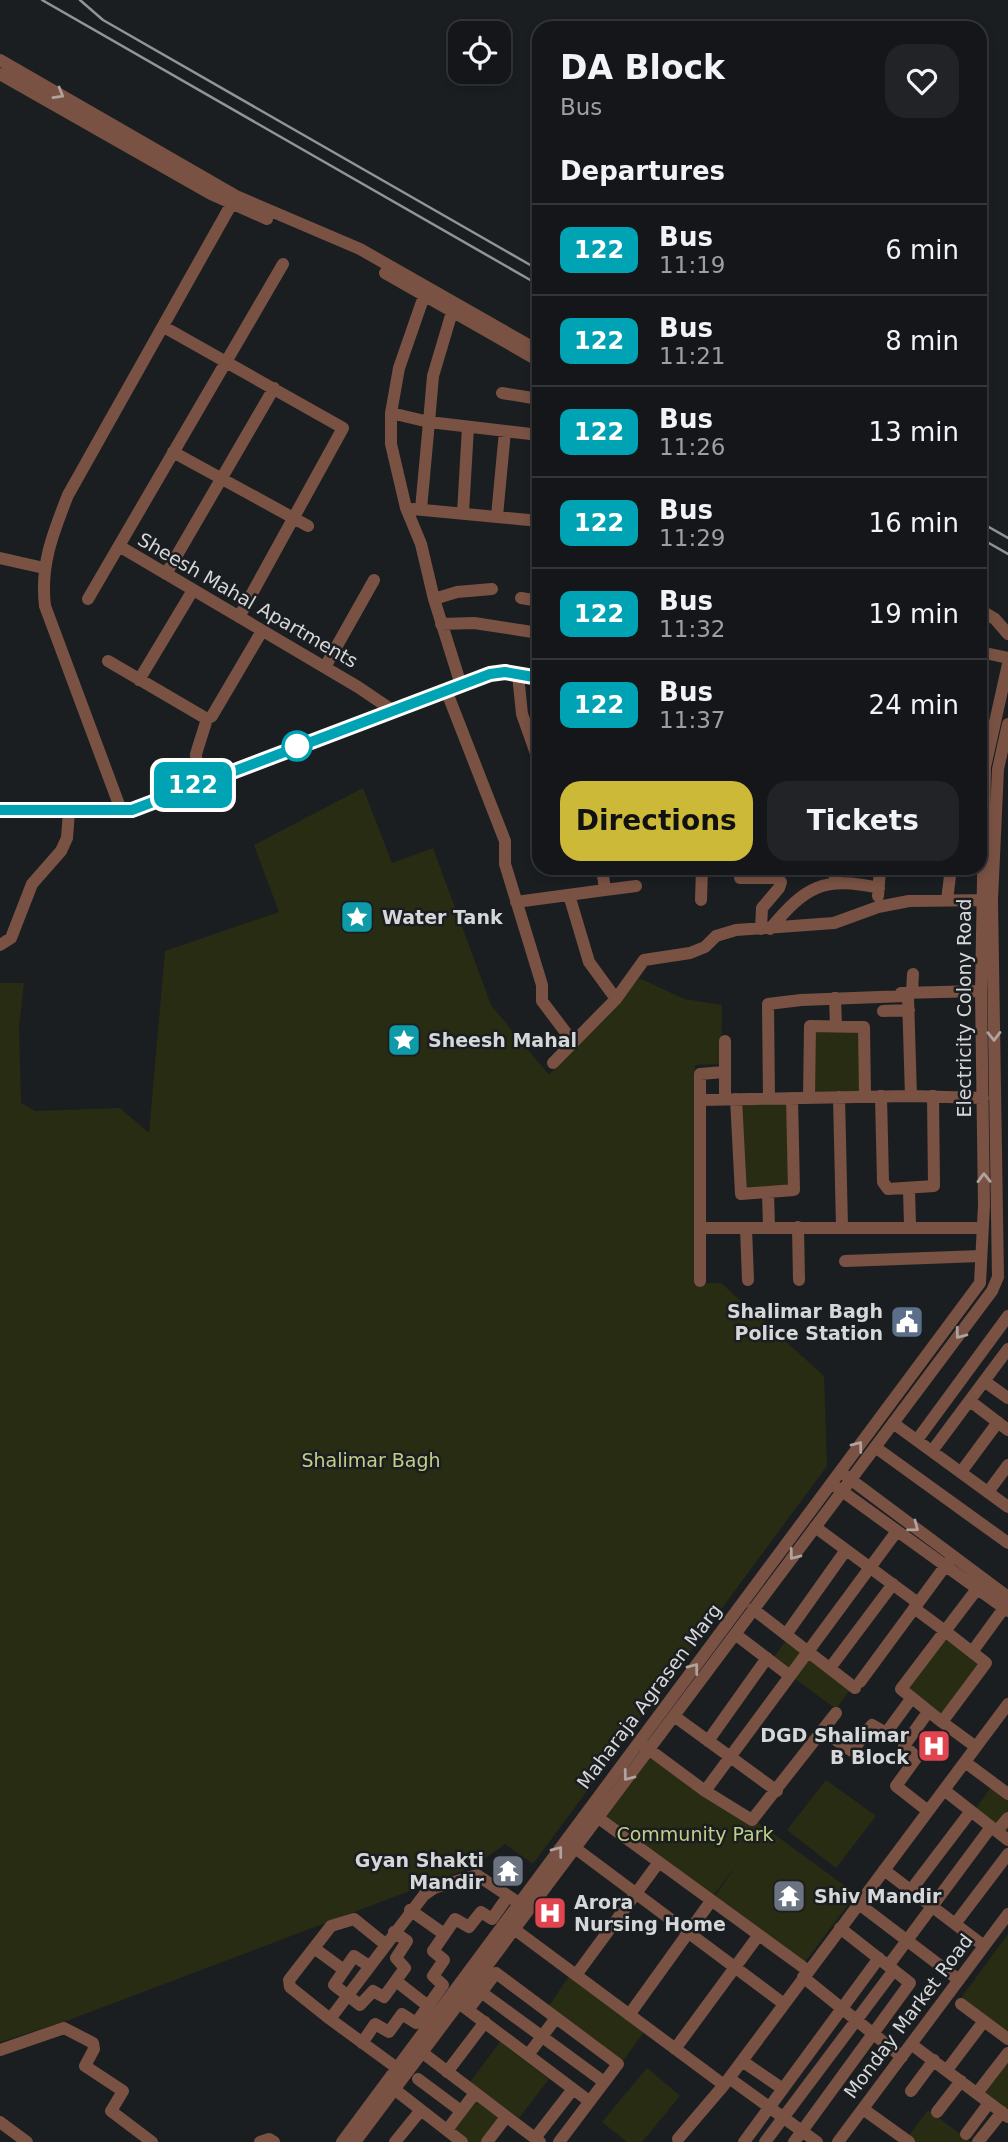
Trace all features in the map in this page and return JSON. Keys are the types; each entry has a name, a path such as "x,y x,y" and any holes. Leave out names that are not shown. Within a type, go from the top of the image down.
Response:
{"street":[{"path":"0,60 233,200 360,249 532,347"},
{"path":"0,74 233,200 356,256 532,357"},
{"path":"121,810 45,606 44,568 50,540 68,495 233,200"},
{"path":"88,599 283,264"},
{"path":"424,296 402,358 391,413 393,463 406,508 421,544 441,624 461,685"},
{"path":"421,509 433,376 452,312"},
{"path":"164,327 343,428 239,617"},
{"path":"166,574 274,388"},
{"path":"502,393 532,398"},
{"path":"391,413 429,422 532,434"},
{"path":"463,513 468,427"},
{"path":"497,516 505,431"},
{"path":"173,452 308,526"},
{"path":"406,508 532,520"},
{"name":"Sheesh Mahal Apartments","path":"119,546 325,667 392,710"},
{"path":"0,558 44,568"},
{"path":"325,667 374,580"},
{"path":"434,598 457,592 492,589"},
{"path":"139,680 193,590"},
{"path":"522,598 532,600"},
{"path":"987,608 1008,623"},
{"path":"987,614 1008,634"},
{"path":"441,624 474,623 532,632"},
{"path":"197,783 196,754 207,719 212,716 262,631"},
{"path":"987,654 1008,658"},
{"path":"108,661 207,719"},
{"name":"Electricity Colony Road","path":"1003,1280 983,1098 981,991 988,900 993,762 1008,664"},
{"path":"0,810 132,810 197,783 490,674 532,677"},
{"path":"518,674 522,714 532,742"},
{"path":"446,690 505,841 505,864 542,985 544,1006 573,1042"},
{"name":"Electricity Colony Road","path":"993,762 1008,724"},
{"path":"0,945 11,938 32,884 61,850 67,838 69,811"},
{"path":"603,875 605,890"},
{"path":"701,900 702,875"},
{"path":"834,882 836,875"},
{"path":"878,907 880,875"},
{"path":"947,900 950,875"},
{"path":"740,878 776,878 781,882 762,908 765,929"},
{"path":"765,929 805,892 834,882 879,888"},
{"path":"516,902 635,886"},
{"path":"569,895 589,962 615,999"},
{"path":"553,1063 615,999 644,960 690,953 726,932 834,923 878,907 909,901 988,900"},
{"name":"Electricity Colony Road","path":"981,1271 982,1228 996,1206 988,900"},
{"path":"912,992 913,974"},
{"path":"775,995 981,991"},
{"path":"769,1098 768,1004 835,998 906,996 909,1010 911,1096"},
{"path":"835,998 836,1026"},
{"path":"883,1011 909,1010"},
{"path":"809,1098 808,1027 836,1026 864,1027 865,1097"},
{"path":"725,1041 724,1072 730,1099 738,1193 794,1191 792,1098"},
{"path":"700,1281 700,1074 724,1072"},
{"path":"700,1100 881,1096 983,1098"},
{"path":"881,1096 883,1185 888,1189 909,1189 934,1186 933,1096"},
{"path":"839,1097 842,1227"},
{"path":"909,1189 909,1226"},
{"path":"768,1193 769,1227"},
{"path":"798,1227 799,1280"},
{"path":"700,1228 982,1228"},
{"path":"746,1228 748,1280"},
{"path":"845,1261 981,1256"},
{"path":"981,1271 1003,1280"},
{"name":"Maharaja Agrasen Marg","path":"348,2141 417,2049 519,1903 746,1612 845,1475 924,1358 980,1283 981,1271"},
{"name":"Maharaja Agrasen Marg","path":"845,1475 875,1447 1003,1280"},
{"path":"917,1440 1008,1316"},
{"path":"932,1451 1008,1349"},
{"path":"924,1358 935,1367"},
{"path":"984,1381 1008,1398"},
{"path":"961,1472 1003,1426 970,1401"},
{"path":"893,1423 1008,1507"},
{"path":"875,1447 1008,1543"},
{"path":"988,1492 1008,1465"},
{"path":"845,1475 949,1560 1006,1602"},
{"path":"836,1487 897,1531 949,1560 977,1589 1006,1602"},
{"name":"Maharaja Agrasen Marg","path":"417,2049 463,2006 514,1929 519,1903 575,1848 644,1746 674,1716 735,1634 746,1612 815,1527 836,1487"},
{"path":"815,1527 893,1584 986,1664 942,1722"},
{"path":"705,1791 897,1531"},
{"path":"786,1633 846,1550"},
{"path":"746,1612 786,1633 830,1668 858,1685 949,1560"},
{"path":"830,1668 893,1584"},
{"path":"976,1747 911,1699 901,1688 977,1589"},
{"path":"972,1651 1006,1602"},
{"path":"735,1634 790,1676"},
{"path":"708,1741 766,1658"},
{"path":"823,1731 852,1751 872,1725 886,1733 911,1699"},
{"path":"678,2139 742,2061 1008,1704"},
{"path":"928,1712 904,1746 917,1757 896,1786 928,1811"},
{"path":"644,1746 705,1791 751,1820 777,1791 836,1713"},
{"path":"674,1716 777,1791"},
{"path":"965,1762 1008,1794"},
{"path":"944,1790 1008,1840"},
{"path":"911,1890 971,1811"},
{"path":"597,1817 758,1936 902,2057"},
{"path":"744,2142 842,2009 887,1965 994,1829 1008,1818"},
{"path":"575,1848 784,2004"},
{"path":"956,1924 1008,1854"},
{"path":"576,1975 659,1862"},
{"path":"884,1870 985,1945"},
{"path":"330,2019 410,1910 428,1891 474,1875 481,1876 519,1903 492,1919 481,1912 469,1927 456,1918 433,1951 444,1960 433,1976 443,1985 416,2023 402,2014 389,2032 376,2024 362,2043"},
{"path":"629,2015 711,1901"},
{"path":"859,1904 959,1980"},
{"path":"410,1910 444,1934"},
{"name":"Monday Market Road","path":"838,2142 1008,1914"},
{"path":"385,1944 352,1919 334,1924 289,1980 289,1985 401,2071"},
{"path":"794,2142 910,1984 840,1928"},
{"path":"514,1929 675,2049 769,2108 817,2142"},
{"path":"369,1966 355,1955 334,1984 361,2006 373,1991 383,1997 406,1967 396,1957 407,1942 394,1931"},
{"path":"675,2049 758,1936"},
{"path":"314,1948 344,1970"},
{"path":"765,2142 856,2021 887,1965"},
{"path":"559,2142 618,2064 496,1973 481,1992 463,2006 589,2101"},
{"path":"396,1981 428,2006"},
{"path":"481,1992 604,2082"},
{"path":"961,2004 1008,2039"},
{"path":"528,2055 556,2018"},
{"path":"947,2070 984,2021"},
{"path":"447,2072 485,2022"},
{"path":"0,2050 64,2028 93,2043 94,2049 85,2066 122,2089 123,2094 111,2111 147,2141"},
{"path":"911,2044 1005,2114 978,2142"},
{"path":"417,2049 538,2140 573,2089"},
{"path":"977,2093 1008,2053"},
{"path":"911,2091 934,2060"},
{"path":"742,2061 783,2089"},
{"name":"Maharaja Agrasen Marg","path":"348,2141 394,2089 401,2071"},
{"path":"418,2080 461,2111"},
{"path":"937,2112 961,2081"},
{"path":"394,2089 462,2142"},
{"path":"447,2130 475,2093"},
{"path":"965,2134 989,2103"},
{"path":"863,2109 909,2142"},
{"path":"395,2142 421,2110"},
{"path":"493,2140 506,2117"},
{"path":"0,2122 27,2142"},
{"path":"260,2142 269,2139 274,2142"}],"green space":[{"name":"Shalimar Bagh","path":"363,788 392,863 433,848 491,1005 549,1075 639,978 684,999 722,1005 721,1064 695,1065 696,1283 721,1283 824,1376 827,1466 533,1864 505,1844 473,1867 69,2020 0,2042 0,983 24,983 19,1027 21,1103 35,1111 120,1108 149,1133 165,951 279,912 254,845"},
{"path":"811,1029 861,1029 861,1093 812,1094"},
{"path":"790,1101 792,1190 741,1191 739,1102"},
{"path":"790,1635 855,1683 836,1709 771,1661"},
{"path":"946,1635 983,1663 941,1718 904,1690"},
{"name":"Community Park","path":"651,1754 763,1826 856,1894 805,1962 713,1899 737,1864 710,1900 602,1819"},
{"path":"826,1780 876,1816 836,1868 787,1830"},
{"path":"992,1786 1008,1798 1008,1835 974,1811"},
{"path":"1008,1934 1008,2033 961,1998"},
{"path":"570,1975 645,2030 623,2061 548,2007"},
{"path":"500,2042 549,2079 519,2118 470,2082"},
{"path":"1008,2058 1008,2114 981,2093"},
{"path":"647,2068 680,2096 642,2142 627,2142 602,2122"},
{"path":"476,2099 501,2117 482,2142 469,2142 453,2130"},
{"path":"928,2110 971,2142 915,2142 908,2137"}],"railway":[{"path":"42,0 532,281"},
{"path":"80,0 103,20 532,266"},
{"path":"987,526 1008,538"},
{"path":"987,542 1008,554"}],"bus line":[{"name":"122","path":"0,810 132,810 197,783 228,774 490,674 505,672 532,677"}],"place":[{"name":"Water Tank","path":"357,917"},
{"name":"Sheesh Mahal","path":"404,1040"},
{"name":"Shalimar Bagh Police Station","path":"907,1322"},
{"name":"DGD Shalimar B Block","path":"934,1746"},
{"name":"Gyan Shakti Mandir","path":"508,1871"},
{"name":"Shiv Mandir","path":"789,1896"},
{"name":"Arora Nursing Home","path":"550,1913"}]}
